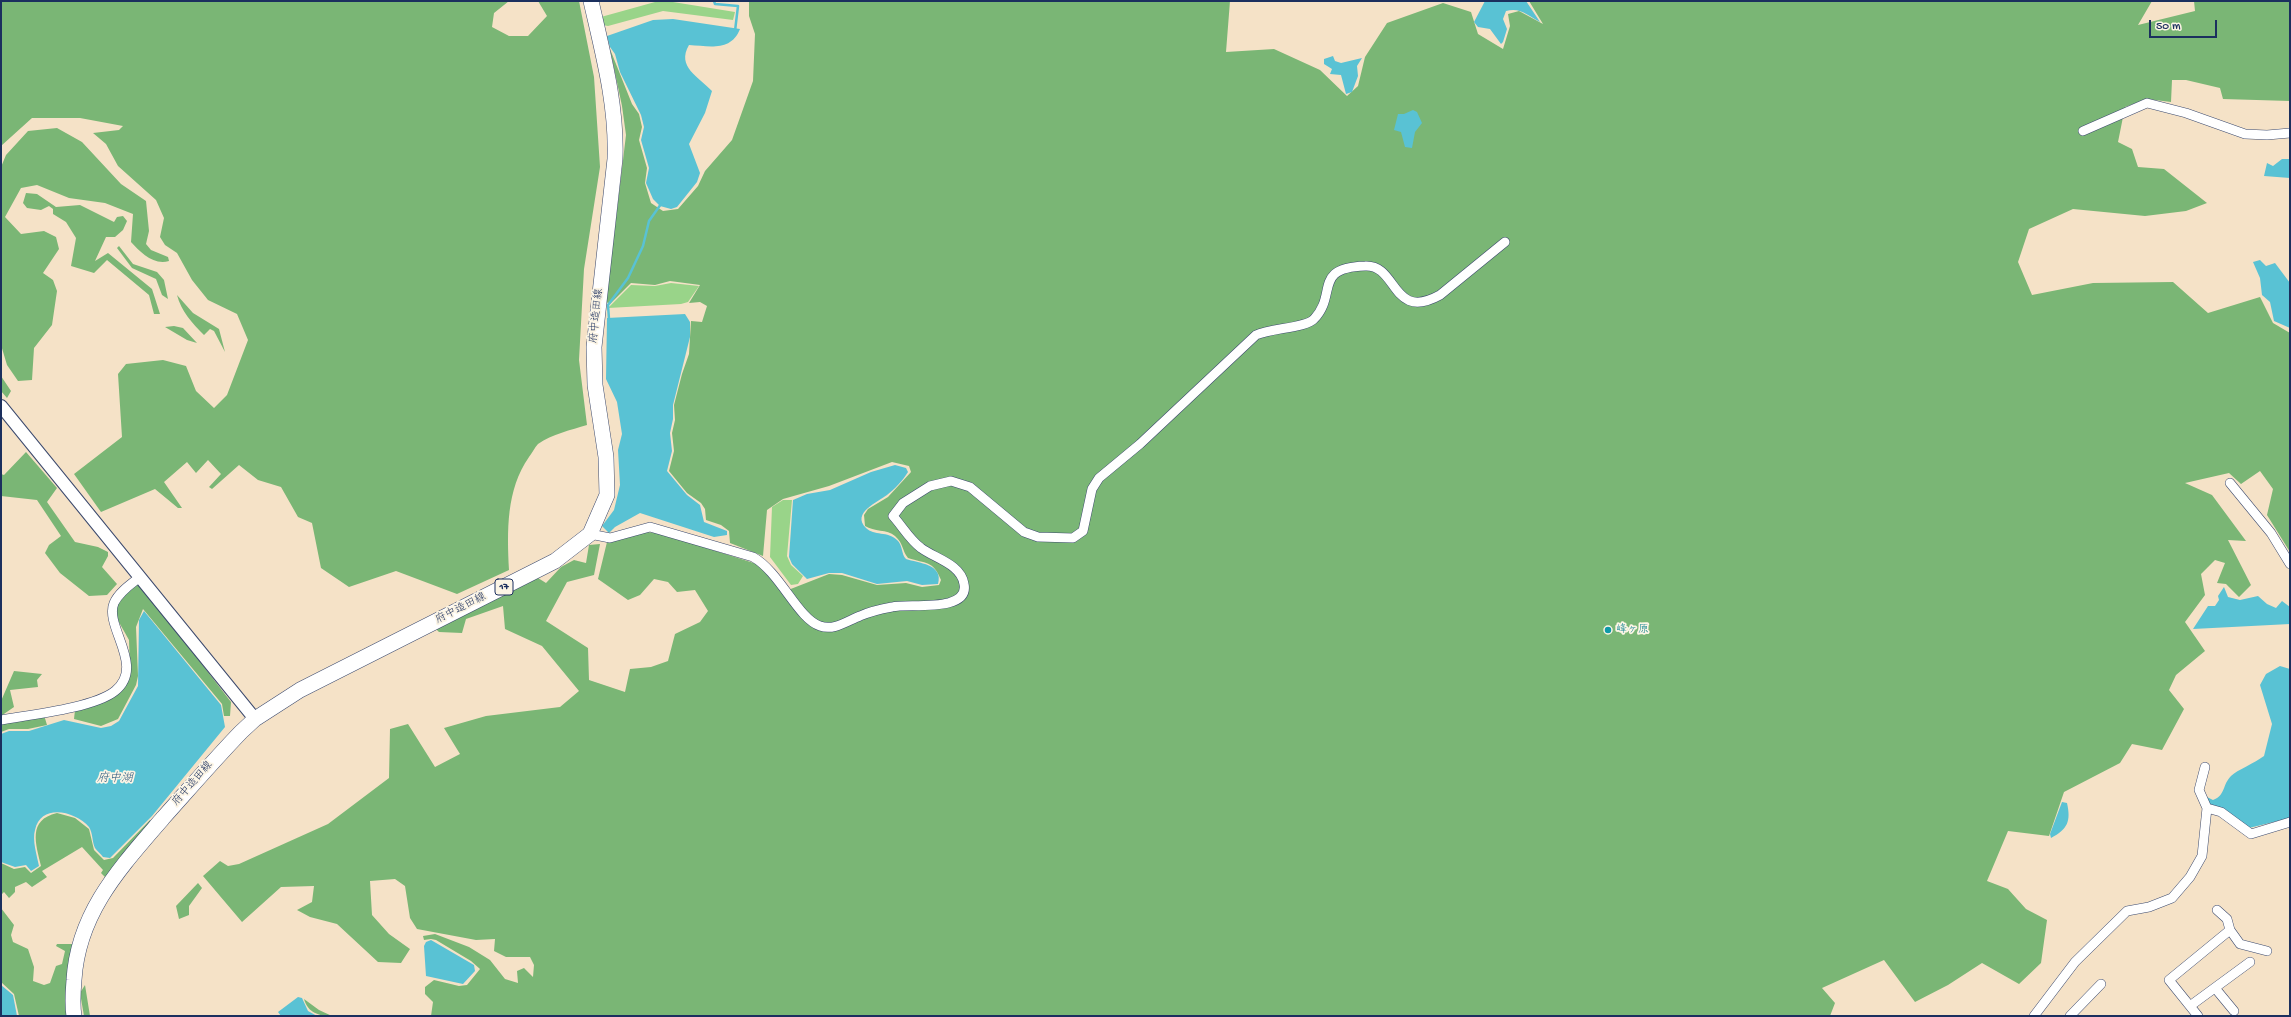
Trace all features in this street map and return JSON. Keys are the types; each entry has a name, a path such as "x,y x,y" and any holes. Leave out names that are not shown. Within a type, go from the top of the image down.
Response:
{"main road":[{"name":"府中造田線","path":"74,1016 72,1005 74,967 87,920 103,891 133,853 215,758 255,719 300,690 346,665 555,561 590,534 599,518 607,495 606,457 595,385 594,347 615,159 616,129 612,91 591,1"}],"street":[{"path":"2083,130 2147,103 2186,113 2245,134 2267,135 2290,132"},
{"path":"590,534 610,538 650,527 754,557 764,563 772,572 810,622 821,627 838,626 860,615 893,606 950,604 959,600 963,592 965,585 962,578 953,567 920,548 893,516 903,504 930,486 952,481 970,487 1024,532 1038,537 1073,538 1083,531 1087,523 1092,489 1099,478 1140,444 1256,335 1267,330 1297,326 1314,320 1319,313 1330,280 1337,272 1345,268 1367,266 1379,270 1389,279 1397,293 1403,298 1412,301 1428,301 1440,295 1505,242"},
{"path":"1,406 255,719"},
{"path":"2230,483 2270,532 2290,564"},
{"path":"1,720 84,704 115,692 124,678 126,666 122,641 112,613 114,604 124,590 140,577"},
{"path":"2034,1016 2075,962 2127,910 2149,907 2172,898 2190,877 2202,856 2207,808 2199,790 2205,767"},
{"path":"2207,808 2221,812 2251,834 2290,822"},
{"path":"2217,910 2227,919 2230,930 2240,944 2267,951"},
{"path":"2198,1016 2169,980 2230,930"},
{"path":"2190,1006 2250,962"},
{"path":"2070,1016 2101,984"},
{"path":"2215,988 2234,1011"}],"green space":[{"path":"1,1 509,1 494,13 492,27 509,36 528,36 547,16 538,1 579,1 594,77 600,167 584,269 579,360 587,425 555,435 538,444 521,470 512,497 508,526 509,570 457,594 396,571 349,587 321,568 312,523 298,517 281,487 258,480 239,465 212,489 209,487 221,474 208,460 196,473 187,462 164,482 182,508 178,508 155,489 101,512 74,474 122,437 118,374 126,364 163,360 186,366 196,391 214,408 227,395 248,340 237,314 208,300 192,280 177,253 165,245 160,237 164,218 156,200 118,166 106,144 93,133 119,130 123,126 80,118 32,118 1,146"},
{"path":"749,1 1230,1 1226,52 1274,49 1320,70 1347,96 1358,86 1365,57 1387,23 1443,3 1471,12 1478,34 1503,49 1510,26 1508,14 1519,11 1543,24 1529,1 2152,1 2138,25 2195,11 2194,1 2290,1 2290,101 2223,99 2220,88 2186,80 2172,80 2171,102 2147,99 2125,107 2118,142 2132,149 2138,167 2164,169 2207,203 2186,211 2145,216 2073,209 2029,229 2018,262 2032,295 2093,283 2173,282 2208,313 2260,297 2273,323 2290,333 2290,552 2267,515 2273,489 2260,471 2241,484 2229,473 2185,483 2212,495 2246,541 2228,540 2251,585 2239,597 2226,584 2217,583 2225,563 2215,560 2201,574 2205,595 2185,622 2205,651 2176,675 2169,690 2184,709 2162,750 2132,744 2120,763 2064,792 2049,836 2008,831 1987,881 2008,889 2026,909 2047,920 2041,963 2019,984 1982,963 1948,985 1915,1002 1884,960 1822,988 1835,1003 1830,1016 431,1016 433,1002 425,994 425,987 434,980 459,986 467,985 480,969 471,961 436,940 424,940 423,936 435,934 469,947 490,960 505,979 518,983 517,971 524,968 533,977 534,965 530,957 506,957 494,951 495,939 476,940 417,929 410,918 405,886 395,879 370,881 372,915 389,934 410,949 401,963 378,962 337,924 310,917 297,910 312,902 314,886 281,887 242,922 203,876 220,861 228,866 239,864 328,824 389,778 390,729 408,724 435,767 460,754 444,728 486,716 560,707 579,691 542,646 505,629 503,606 466,619 462,633 439,632 436,629 538,578 546,583 561,567 574,560 586,563 589,545 600,544 594,575 567,582 546,621 588,648 589,680 625,692 630,669 651,667 668,661 675,634 700,622 708,611 695,590 677,592 668,582 654,579 640,595 628,600 598,579 607,542 645,532 659,533 760,565 783,592 829,574 842,575 877,585 906,583 922,587 939,585 941,580 932,566 924,562 908,558 900,542 895,536 888,532 865,526 864,515 868,509 888,497 911,472 909,466 892,462 829,486 783,499 767,510 763,556 730,543 729,531 721,525 706,520 705,509 701,503 687,493 669,471 674,451 672,433 675,420 674,405 689,354 691,321 702,322 707,306 700,302 689,303 700,285 670,281 655,285 631,283 610,304 606,302 626,135 622,106 610,49 632,104 639,114 642,127 639,140 647,168 645,183 651,203 663,211 678,209 698,186 705,171 732,140 753,81 755,34 749,16"},
{"path":"655,2 673,2 735,12 733,20 663,11 608,26 602,25 601,17"},
{"path":"57,128 82,142 121,184 146,201 149,231 146,244 151,250 168,257 169,261 158,262 153,260 143,254 131,242 133,214 105,203 69,198 37,185 21,188 5,217 21,234 44,231 56,237 59,249 43,273 53,280 57,291 52,325 34,348 32,380 18,381 7,365 1,345 1,167 6,155 28,131"},
{"path":"26,193 37,194 56,207 80,205 114,222 117,217 123,216 127,221 123,230 115,237 106,237 95,261 108,253 152,289 160,314 154,314 149,295 107,260 94,273 71,266 76,238 66,222 53,214 53,209 49,206 41,210 27,208 23,203"},
{"path":"119,246 133,264 157,272 164,280 168,299 162,295 156,279 132,268 117,248"},
{"path":"671,283 699,286 688,302 681,304 608,308 631,285 655,286"},
{"path":"177,295 193,313 219,329 225,352 214,331 210,329 204,335 191,321 184,312"},
{"path":"174,326 183,328 197,343 187,340 165,327"},
{"path":"1,376 11,391 7,398 1,391"},
{"path":"26,452 57,488 47,502 75,542 98,547 108,552 108,556 102,567 117,584 107,595 89,596 60,573 45,553 49,545 61,536 37,500 1,496 1,474 4,475"},
{"path":"783,500 792,500 787,556 791,565 803,576 798,584 791,585 770,557 772,507"},
{"path":"138,581 231,702 230,716 224,716 222,704 143,609 136,627 138,676 136,685 118,719 101,726 74,719 75,710 108,700 123,689 130,670 129,640 116,617 117,603"},
{"path":"14,671 42,674 37,680 38,687 10,690 14,707 1,716 1,701"},
{"path":"44,715 47,725 28,729 9,729 1,732 1,722"},
{"path":"57,813 75,818 89,829 94,850 104,860 113,858 150,820 152,822 106,878 101,873 103,870 82,847 42,871 47,877 32,887 26,882 15,887 15,892 9,898 4,892 1,895 1,863 14,869 25,867 31,873 41,866 36,841 37,827 47,816"},
{"path":"198,883 202,888 189,906 189,915 179,919 176,906"},
{"path":"1,908 14,925 11,935 13,942 28,949 34,967 33,981 44,985 50,983 56,966 62,964 65,951 56,946 57,944 74,944 65,996 68,1016 19,1016 14,994 1,982"},
{"path":"85,985 90,1016 84,1016 80,993"},
{"path":"304,999 319,1010 332,1016 318,1014 311,1011"}],"water":[{"path":"1485,1 1526,1 1540,22 1520,11 1506,11 1503,19 1507,29 1501,44 1490,29 1478,27 1474,22"},
{"path":"673,19 740,29 731,41 719,46 689,45 685,60 687,66 712,91 705,113 689,144 700,173 697,182 677,207 671,209 660,206 653,199 646,183 649,168 641,140 644,127 641,115 620,72 615,54 610,47 607,36 653,20"},
{"path":"1333,56 1335,61 1341,63 1362,58 1357,66 1358,76 1352,92 1346,94 1341,75 1330,74 1332,69 1324,64 1324,59"},
{"path":"1413,110 1417,112 1422,123 1415,132 1412,148 1405,147 1401,132 1394,130 1398,114 1404,114"},
{"path":"2282,159 2290,159 2290,178 2264,176 2267,163 2273,166"},
{"path":"2260,260 2266,266 2275,263 2290,283 2290,328 2274,321 2270,302 2262,295 2260,278 2253,262"},
{"path":"685,314 690,322 690,337 673,405 673,419 670,433 672,451 667,471 687,495 700,505 704,522 727,531 727,535 714,537 640,513 615,527 609,533 602,526 614,510 620,485 618,450 622,434 617,402 606,379 607,318"},
{"path":"895,465 906,468 908,472 893,490 868,508 862,518 862,523 866,528 873,532 889,535 897,540 906,559 923,563 934,568 939,577 938,584 922,585 907,581 877,584 842,573 829,573 807,579 792,564 789,557 793,500 807,494 830,490 871,472"},
{"path":"2224,587 2228,597 2240,600 2258,596 2267,604 2276,608 2282,601 2290,607 2290,624 2193,629 2208,606 2215,606 2219,600 2218,596"},
{"name":"府中湖","path":"144,611 221,705 225,727 152,816 110,858 103,857 95,848 90,829 83,821 76,817 59,812 44,816 38,821 34,834 34,843 39,866 31,871 26,865 15,867 1,862 1,734 9,731 29,731 64,720 101,728 111,726 119,721 138,686 139,620"},
{"path":"2280,666 2290,669 2290,818 2249,828 2210,805 2207,797 2213,800 2217,798 2222,793 2228,779 2231,776 2264,756 2272,724 2260,685 2266,674"},
{"path":"2062,802 2067,803 2069,815 2067,824 2065,828 2057,835 2051,838 2050,834"},
{"path":"431,940 474,965 475,971 463,984 426,976 424,946 426,942"},
{"path":"1,985 13,995 17,1016 1,1016"},
{"path":"298,997 302,998 308,1011 317,1016 281,1016 278,1012"}],"waterway":[{"path":"714,1 715,4 738,6 735,31"},
{"path":"609,319 608,305 628,278 643,246 649,221 661,204"}],"place":[{"name":"峰ヶ原","path":"1608,630"}]}
